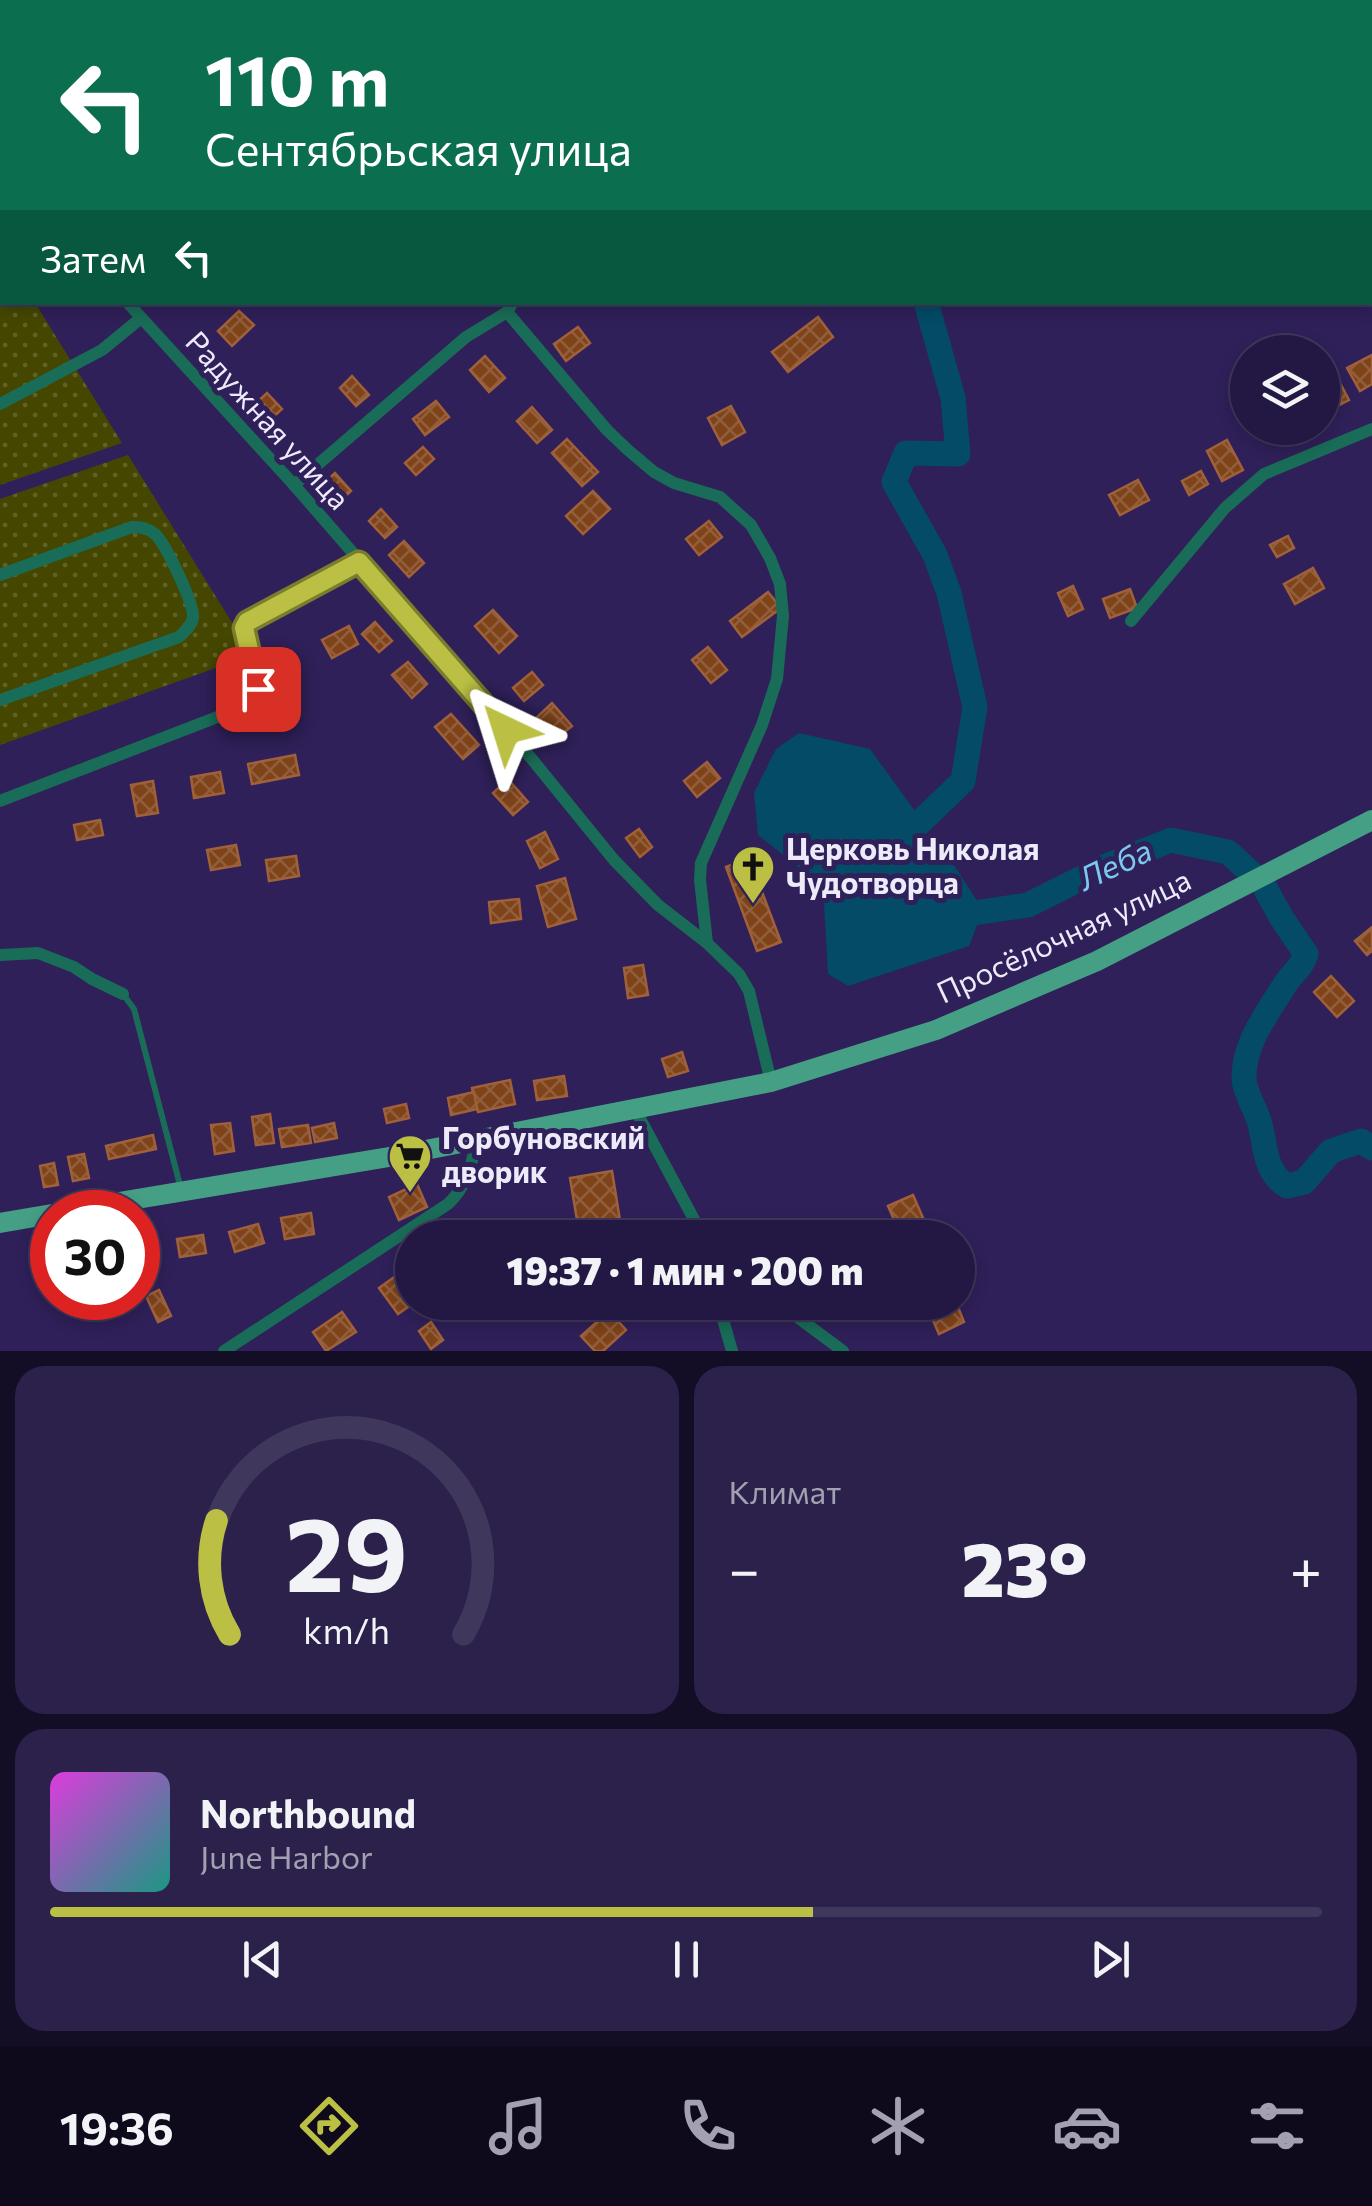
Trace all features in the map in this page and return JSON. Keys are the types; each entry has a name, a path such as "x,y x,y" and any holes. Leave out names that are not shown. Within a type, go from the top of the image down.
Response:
{"main road":[{"name":"Просёлочная улица","path":"160,1194 288,1176 476,1142 771,1082 936,1030 1096,961 1372,820"},
{"name":"Просёлочная улица","path":"0,1223 30,1218"}],"street":[{"name":"Радужная улица","path":"129,305 294,485 531,758 614,860 658,905 707,942 739,974 749,991 771,1082"},
{"path":"294,485 466,337 510,307 606,430 628,450 674,483 720,497 751,525 780,584 783,616 773,691 762,725 701,862 707,942"},
{"path":"0,404 102,350 141,318"},
{"path":"1132,622 1225,508 1264,474 1372,429"},
{"path":"0,575 132,527 142,527 162,543 193,615 189,627 179,637 0,700"},
{"path":"0,800 252,705 258,698 258,689 244,628 247,622 359,562"},
{"path":"0,955 38,953 74,967 123,994"},
{"path":"636,1110 692,1220"},
{"path":"229,1350 448,1204 468,1178 476,1142"},
{"path":"723,1320 732,1351"},
{"path":"801,1320 843,1351"}],"lane":[{"path":"123,994 134,1009 181,1190"}],"shaded area":[{"path":"0,305 36,305 122,443 0,485"},
{"path":"128,455 252,655 0,745 0,499"}],"water":[{"path":"799,733 870,749 925,825 917,859 954,865 983,910 969,946 848,986 828,974 823,886 758,835 754,793 776,749"}],"building":[{"path":"239,311 254,325 232,346 218,331"},
{"path":"818,317 833,337 788,372 772,352"},
{"path":"578,327 590,343 566,361 554,344"},
{"path":"1372,355 1372,384 1360,391 1347,368"},
{"path":"485,356 505,378 489,392 470,370"},
{"path":"352,376 369,395 356,406 340,388"},
{"path":"1340,383 1349,400 1340,405"},
{"path":"267,393 282,409 271,419 256,403"},
{"path":"436,401 449,417 425,435 413,419"},
{"path":"731,406 745,432 722,445 708,418"},
{"path":"532,407 552,430 537,443 517,421"},
{"path":"567,439 598,472 582,486 552,453"},
{"path":"1227,440 1243,470 1222,481 1207,451"},
{"path":"423,447 434,459 416,475 405,463"},
{"path":"1201,471 1208,484 1189,495 1182,481"},
{"path":"335,473 351,491 339,502 323,484"},
{"path":"1138,480 1149,500 1120,515 1109,495"},
{"path":"593,491 610,509 583,534 566,516"},
{"path":"381,509 397,527 385,538 369,521"},
{"path":"709,521 722,537 699,555 686,539"},
{"path":"1288,536 1294,548 1277,557 1270,545"},
{"path":"404,541 424,563 409,577 389,555"},
{"path":"1313,568 1324,588 1295,604 1284,584"},
{"path":"1073,586 1083,609 1068,616 1058,593"},
{"path":"1130,589 1137,608 1110,618 1103,599"},
{"path":"768,592 781,608 742,637 730,621"},
{"path":"493,610 517,636 499,653 475,626"},
{"path":"375,622 392,641 379,652 362,634"},
{"path":"349,626 358,644 332,658 322,640"},
{"path":"708,647 727,670 711,683 692,660"},
{"path":"408,662 427,684 412,698 392,675"},
{"path":"532,672 543,685 524,701 513,688"},
{"path":"552,703 572,726 556,739 537,717"},
{"path":"451,714 479,745 463,759 435,727"},
{"path":"295,755 299,775 252,784 248,764"},
{"path":"707,762 720,778 697,797 684,781"},
{"path":"220,772 224,793 194,798 191,777"},
{"path":"508,779 528,802 513,815 493,793"},
{"path":"153,781 158,813 137,816 131,785"},
{"path":"100,820 103,835 77,840 74,825"},
{"path":"639,829 652,847 640,857 626,838"},
{"path":"545,832 558,859 540,868 527,841"},
{"path":"236,845 240,865 211,870 207,850"},
{"path":"296,856 299,876 269,881 266,860"},
{"name":"Церковь Николая Чудотворца","path":"749,858 781,942 757,951 726,867"},
{"path":"565,878 576,919 548,927 537,886"},
{"path":"519,899 521,919 491,923 489,902"},
{"path":"1372,927 1372,951 1367,955 1355,941"},
{"path":"643,965 648,995 628,998 624,968"},
{"path":"1331,976 1354,1001 1337,1017 1314,992"},
{"path":"682,1052 688,1071 668,1077 662,1059"},
{"path":"564,1076 567,1096 537,1100 534,1081"},
{"path":"510,1080 515,1104 478,1112 472,1088"},
{"path":"474,1092 477,1109 451,1115 448,1098"},
{"path":"406,1104 409,1118 387,1123 384,1109"},
{"path":"270,1114 274,1143 256,1145 252,1117"},
{"path":"230,1123 234,1151 215,1154 211,1125"},
{"path":"334,1123 337,1138 315,1142 312,1128"},
{"path":"308,1125 311,1143 282,1147 279,1129"},
{"path":"153,1135 156,1149 109,1159 106,1146"},
{"path":"84,1154 89,1178 73,1181 68,1157"},
{"path":"54,1163 58,1185 44,1187 40,1166"},
{"path":"612,1171 620,1220 577,1220 570,1178"},
{"path":"417,1184 427,1207 399,1220 389,1197"},
{"path":"913,1195 924,1220 894,1220 888,1206"},
{"path":"311,1213 314,1234 285,1239 281,1218"},
{"path":"258,1224 264,1243 235,1252 229,1232"},
{"path":"203,1235 206,1253 180,1257 177,1239"},
{"path":"395,1276 395,1310 379,1288"},
{"path":"160,1292 171,1316 160,1320"},
{"path":"342,1312 356,1332 326,1351 313,1332"},
{"path":"599,1320 617,1320 626,1330 603,1351 595,1351 581,1336"},
{"path":"933,1320 963,1320 964,1322 939,1334"},
{"path":"431,1322 443,1340 431,1349 419,1331"}],"waterway":[{"name":"Леба","path":"907,849 911,831 963,781 975,707 949,593 935,555 894,482 906,453 958,454 953,398 927,305"},
{"name":"Леба","path":"948,908 974,913 1028,905 1104,867 1171,840 1228,852 1263,884 1306,954 1257,1030 1247,1054 1245,1085 1270,1166 1287,1186 1304,1182 1331,1151 1361,1141 1372,1148"}],"place":[{"name":"Церковь Николая Чудотворца","path":"753,905"},
{"name":"Горбуновский дворик","path":"410,1194"}],"route":[{"path":"258,689 244,628 247,622 359,562 506,730"}]}
